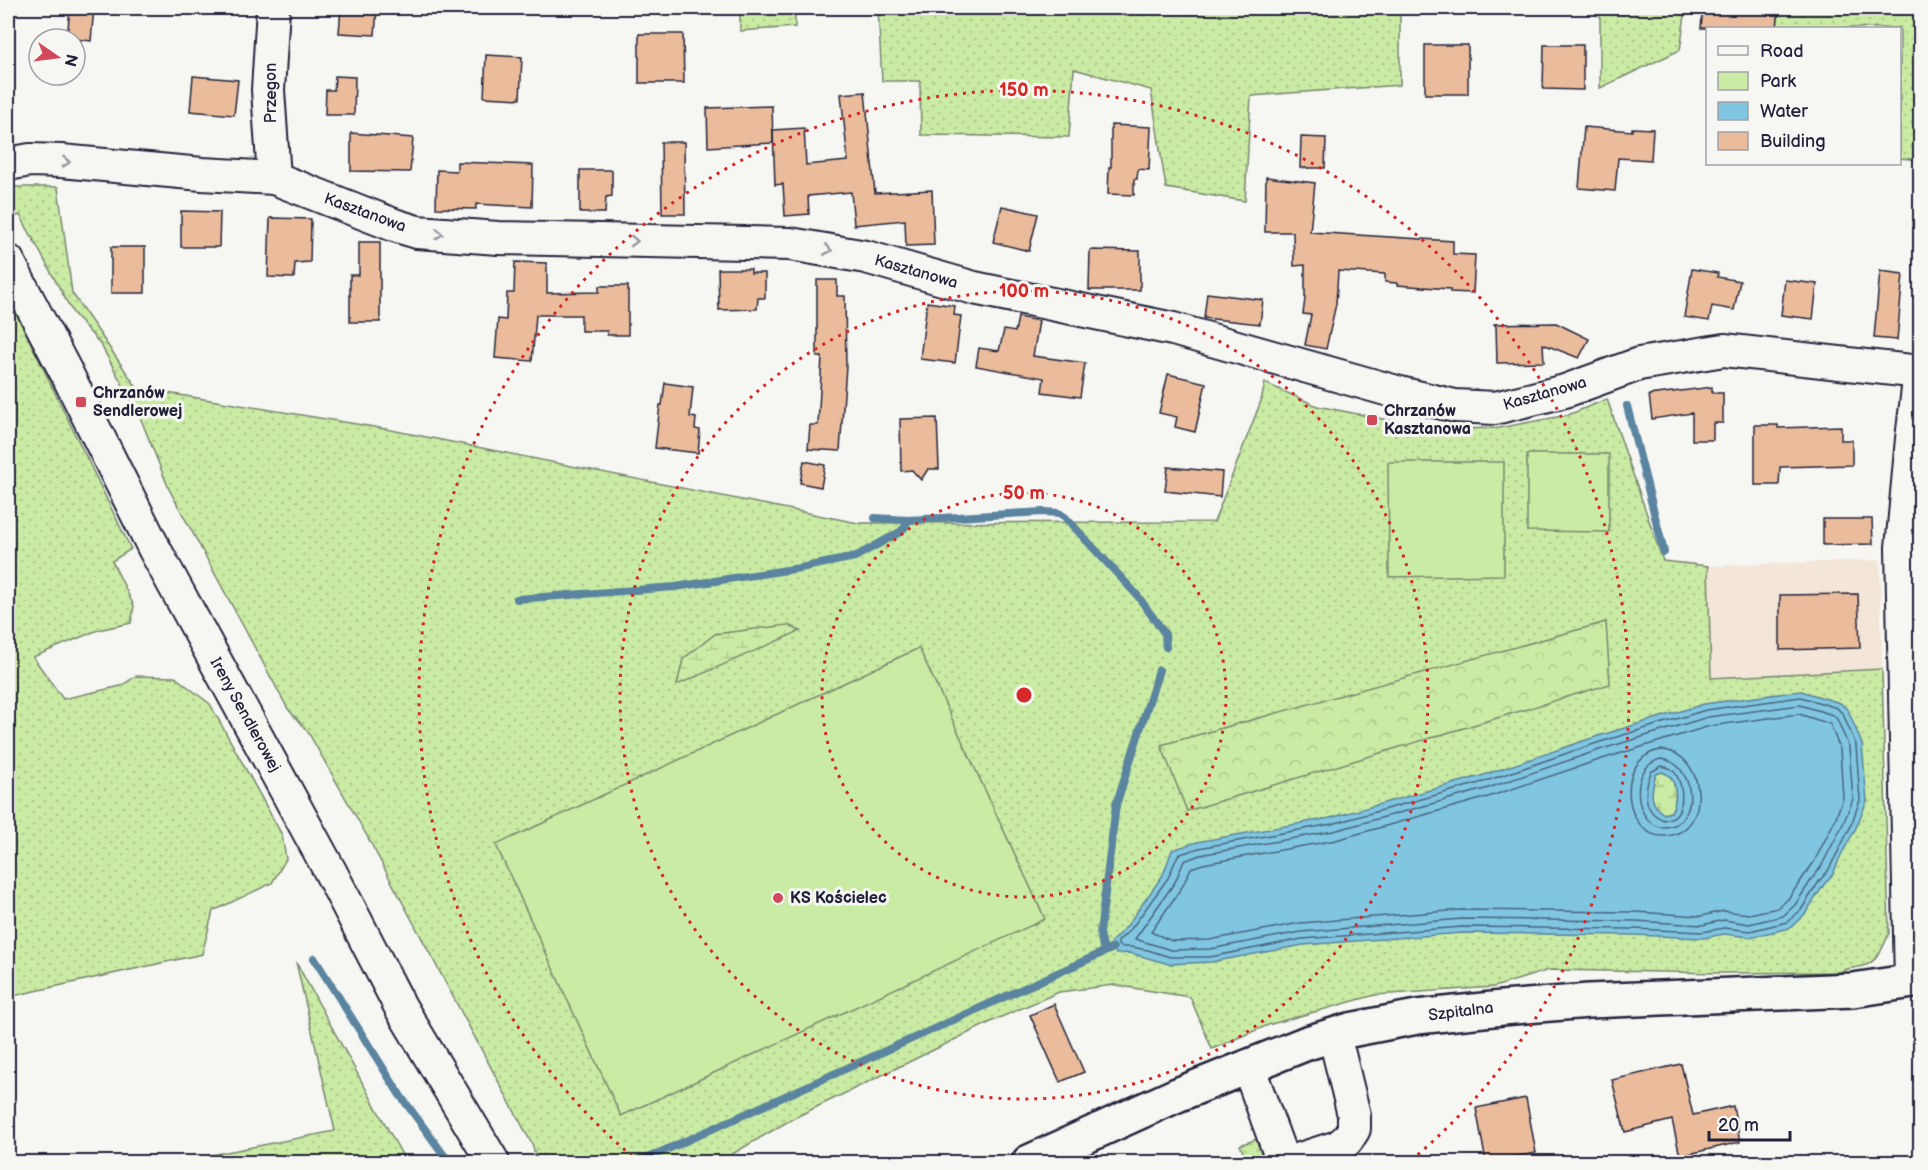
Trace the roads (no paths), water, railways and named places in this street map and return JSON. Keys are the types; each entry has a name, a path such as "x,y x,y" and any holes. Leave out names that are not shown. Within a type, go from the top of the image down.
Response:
{"main road":[{"name":"Szpitalna","path":"1029,1162 1248,1065 1350,1030 1459,1011 1589,1001 1853,990 1916,981"}],"street":[{"name":"Przegon","path":"273,8 268,90 274,178"},
{"name":"Kasztanowa","path":"8,164 30,160 62,161 274,178 417,232 498,238 790,244 827,249 866,257 974,288 1184,331 1400,393 1455,406 1495,408 1565,391 1639,364 1725,350 1920,372"},
{"name":"Ireny Sendlerowej","path":"8,261 155,550 330,871 401,1008 493,1162"},
{"path":"1916,981 1902,548 1915,465 1920,372"},
{"path":"1291,1162 1338,1147 1347,1140 1354,1129 1354,1115 1339,1054"},
{"path":"1248,1065 1283,1162"}],"water":[{"path":"1801,691 1840,703 1848,710 1862,744 1867,801 1833,874 1805,914 1790,928 1750,937 1724,934 1703,938 1462,933 1303,945 1211,962 1169,964 1130,953 1116,954 1111,942 1127,926 1163,875 1172,850 1197,842 1330,818 1481,776 1595,737 1704,704","holes":["1662,772 1667,774 1674,783 1675,801 1671,812 1664,814 1655,806 1652,791 1656,774"]}],"waterway":[{"path":"1627,406 1664,552"},
{"path":"875,518 908,520 1059,513 1137,595 1165,634 1166,647"},
{"path":"517,599 675,587 800,568 855,557 900,532 908,520"},
{"path":"1104,952 1100,933 1116,805 1159,670"},
{"path":"639,1162 1113,948"},
{"path":"314,958 400,1095 449,1162"}],"place":[{"name":"Chrzanów Sendlerowej","path":"81,402"},
{"name":"Chrzanów Kasztanowa","path":"1372,420"},
{"name":"KS Kościelec","path":"778,898"}]}
